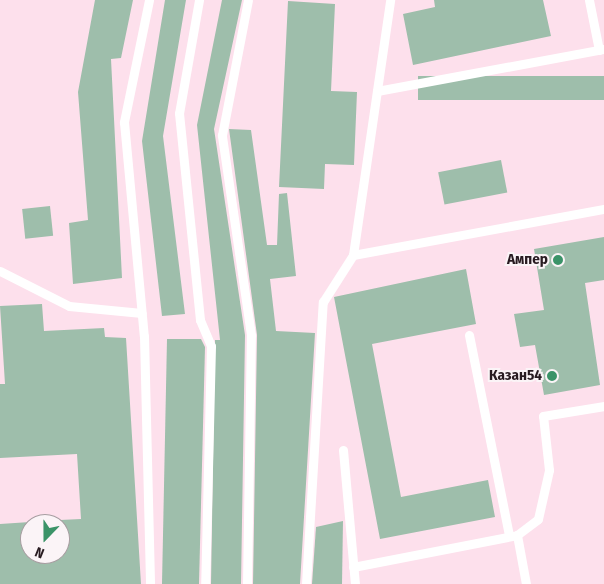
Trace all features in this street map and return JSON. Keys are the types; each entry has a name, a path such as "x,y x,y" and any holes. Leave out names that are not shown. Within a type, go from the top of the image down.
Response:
{"lane":[{"path":"149,0 124,122 142,313 150,584"},
{"path":"199,0 179,113 200,320 211,346 205,584"},
{"path":"247,584 251,335 222,135 248,0"},
{"path":"306,584 323,302 353,255 390,0"},
{"path":"377,91 602,49 589,0"},
{"path":"353,255 604,209"},
{"path":"0,271 69,306 142,313"},
{"path":"469,335 513,535 526,584"},
{"path":"354,567 513,535 538,519 550,470 543,416 604,406"},
{"path":"343,450 355,584"}],"building":[{"path":"95,0 133,0 121,58 111,59 122,278 73,284 69,223 88,220 78,92"},
{"path":"165,0 186,0 163,136 185,314 162,316 142,141"},
{"path":"222,0 242,0 214,129 245,335 241,584 211,584 215,340 220,340 197,125"},
{"path":"434,0 543,0 551,36 413,65 403,14 435,7"},
{"path":"288,1 335,4 331,91 357,92 354,165 325,164 324,189 279,187"},
{"path":"418,76 604,76 604,100 418,100"},
{"path":"229,129 251,130 267,245 277,245 279,194 287,193 296,276 270,279 276,331 315,333 300,584 253,584 257,335"},
{"path":"501,160 507,192 444,205 438,172"},
{"path":"50,206 53,236 25,239 22,209"},
{"path":"604,237 604,280 585,283 600,385 544,395 535,345 520,347 514,314 544,310 534,249"},
{"path":"466,269 476,324 372,344 401,497 488,480 495,517 380,539 334,297"},
{"path":"42,304 44,331 104,328 105,337 126,338 141,584 0,584 0,524 20,523 20,564 70,564 70,520 81,519 77,454 0,458 0,384 5,384 0,306"},
{"path":"167,339 201,339 205,347 199,584 162,584"},
{"path":"343,521 342,584 312,584 316,527"}],"place":[{"name":"Ампер","path":"558,260"},
{"name":"Казан54","path":"552,376"}]}
